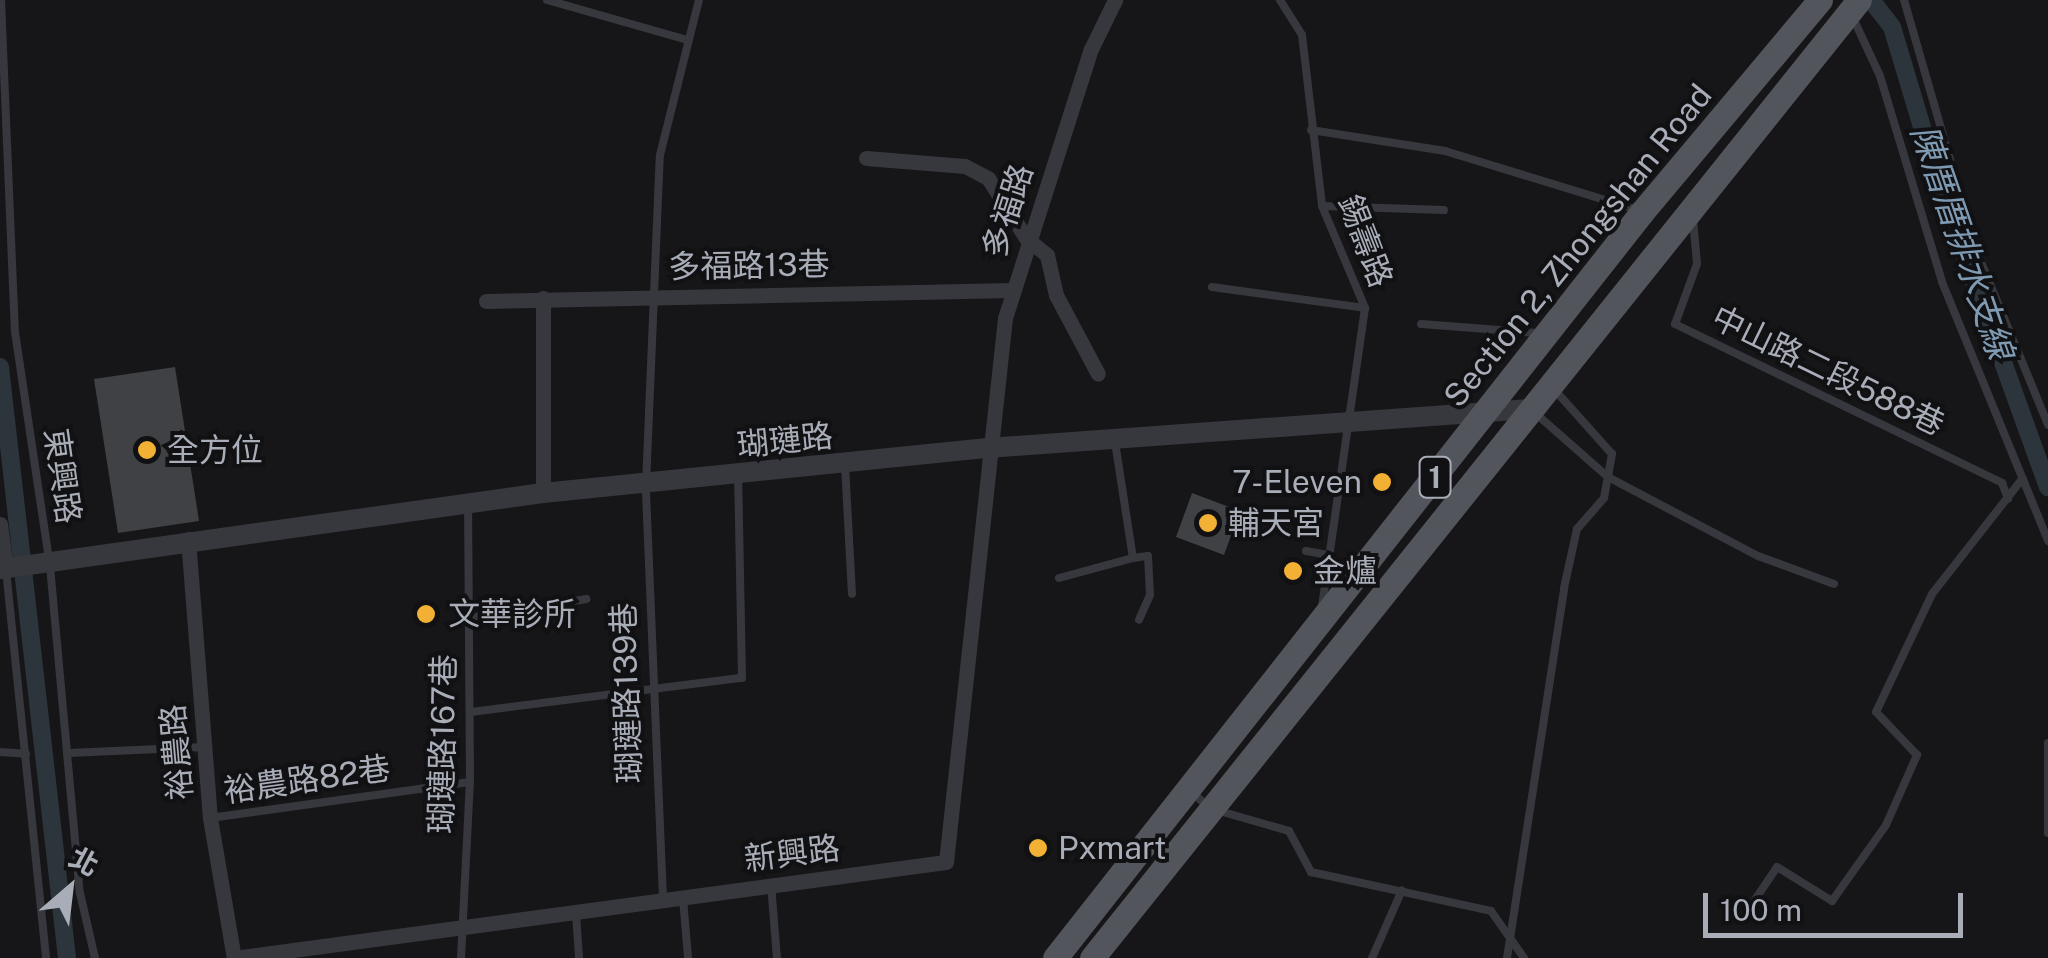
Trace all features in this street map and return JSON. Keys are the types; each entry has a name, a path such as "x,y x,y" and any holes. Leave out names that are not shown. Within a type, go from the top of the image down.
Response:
{"main road":[{"name":"Section 2, Zhongshan Road","path":"1092,958 1319,625 1642,212 1820,0"},
{"name":"Section 2, Zhongshan Road","path":"1055,958 1200,799 1530,409 1849,4"}],"street":[{"name":"多福路","path":"988,448 1012,290 1026,238 1115,0"},
{"path":"866,158 965,166 988,178 1026,238 1046,256 1056,295 1098,374"},
{"name":"多福路13巷","path":"486,301 1012,290"},
{"path":"542,493 543,298"},
{"name":"瑚璉路","path":"4,569 50,566 188,539 468,506 542,493 988,448 1346,418 1530,409"},
{"name":"新興路","path":"234,958 462,922 946,862 988,448"},
{"path":"0,524 4,569"},
{"name":"裕農路","path":"188,539 210,818 234,958"}],"lane":[{"name":"東興路","path":"1,0 15,332 50,566 80,894 94,958"},
{"path":"547,0 688,40"},
{"name":"瑚璉路139巷","path":"663,898 650,691 646,485 659,295 660,155 699,0"},
{"name":"錫壽路","path":"1280,0 1302,35 1322,206 1365,308 1346,418 1319,625"},
{"path":"1904,0 1976,250 2048,425"},
{"path":"1849,4 1880,76 1942,282 2048,541"},
{"path":"1311,130 1445,151 1642,212"},
{"name":"中山路二段588巷","path":"1691,204 1697,264 1675,324 2002,483 2008,498"},
{"path":"1322,206 1444,210"},
{"path":"1212,288 1365,308"},
{"path":"1421,324 1548,333"},
{"path":"1507,958 1564,588 1578,529 1604,498 1612,454 1550,384"},
{"path":"1530,409 1608,478 1758,556 1834,584"},
{"path":"1114,438 1133,558"},
{"path":"845,465 852,594"},
{"path":"471,712 742,678 738,476"},
{"path":"1746,913 1777,867 1832,901 1886,825 1917,755 1876,712 1932,594 2023,478"},
{"name":"瑚璉路167巷","path":"461,958 470,782 468,506"},
{"path":"1306,552 1328,555"},
{"path":"1059,578 1148,556 1150,595 1139,620"},
{"path":"4,569 46,958"},
{"path":"470,618 586,600"},
{"path":"2048,743 2048,833"},
{"path":"69,753 204,747"},
{"path":"0,752 26,754"},
{"name":"裕農路82巷","path":"210,818 470,782"},
{"path":"1200,799 1289,831 1310,872 1491,911 1524,958"},
{"path":"771,884 777,958"},
{"path":"1372,958 1402,890"},
{"path":"682,896 688,958"},
{"path":"576,908 580,958"},
{"path":"354,939 355,958"}],"building":[{"name":"全方位","path":"175,367 199,521 118,533 94,379"},
{"name":"輔天宮","path":"1192,493 1240,511 1224,555 1176,537"}],"waterway":[{"name":"陳厝厝排水支線","path":"1871,0 1892,27 1941,190 2048,487"},
{"path":"0,367 67,958"}],"place":[{"name":"全方位","path":"147,450"},
{"name":"7-Eleven","path":"1382,482"},
{"name":"輔天宮","path":"1208,523"},
{"name":"金爐","path":"1293,571"},
{"name":"文華診所","path":"426,614"},
{"name":"Pxmart","path":"1038,848"}]}
